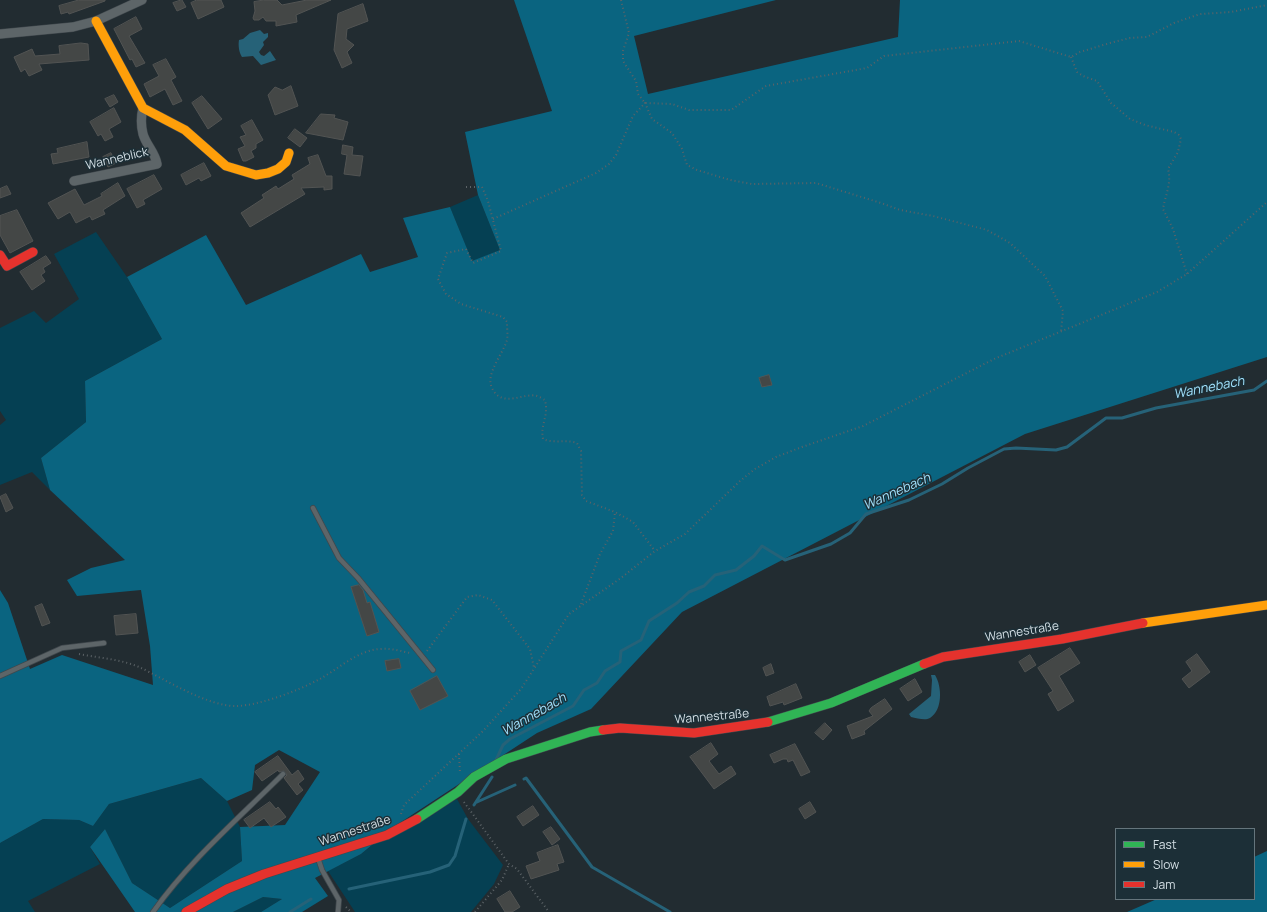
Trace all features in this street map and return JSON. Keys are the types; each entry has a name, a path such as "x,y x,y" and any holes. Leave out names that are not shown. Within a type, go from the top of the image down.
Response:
{"street":[{"path":"0,34 48,31 96,22 123,4 142,0"},
{"path":"96,22 143,108 186,130 226,166 256,175 268,173 278,169 286,162 289,153"},
{"name":"Wanneblick","path":"74,181 157,164 156,157 143,135 141,118 143,108"},
{"path":"0,255 7,266 33,252"},
{"name":"Wannestraße","path":"186,912 227,889 264,874 387,835 401,829 458,792 474,778 506,759 590,732 620,728 694,733 761,724 831,702 914,667 943,657 1062,639 1172,618 1267,605"}],"lane":[{"path":"313,508 339,558 358,578 397,628 433,670"},
{"path":"0,676 62,648 104,643"},
{"path":"153,912 162,899 201,856 283,774"},
{"path":"318,856 322,870 339,900 338,912"}],"path":[{"path":"621,0 630,33 623,51 624,61 636,81 638,94 645,103 652,119 672,133 682,149 687,165 696,170 730,180 752,184 816,183 900,210 933,216 987,230 1010,243 1045,276 1063,311 1061,332"},
{"path":"493,219 596,173 609,164 616,155 633,116 645,103 672,104 689,110 731,110 766,86 867,68 884,56 1019,41 1071,57 1080,52 1110,43 1130,38 1147,37 1174,23 1200,14 1231,12 1267,5"},
{"path":"1071,57 1078,72 1083,76 1097,81 1111,103 1130,119 1145,125 1179,134 1181,139 1178,152 1168,170 1170,177 1163,209 1173,229 1187,274"},
{"path":"466,187 482,187 493,219 501,251 472,263 466,249 447,253 438,279 446,294 461,304 503,317 507,322 507,340 492,374 490,384 494,392 502,397 514,400 536,395 545,400 547,412 541,430 543,439 551,442 569,440 577,443 581,452 582,495 586,501 615,512 633,522 655,551"},
{"path":"401,829 399,820 404,805 482,731 521,689 569,614 581,604 621,578 655,551 686,534 740,481 776,457 863,426 994,360 1158,292 1187,274 1267,202"},
{"path":"581,604 600,554 613,531 615,512"},
{"path":"62,648 69,652 121,662 138,667 170,684 215,702 235,706 256,704 317,681 366,652 379,649 395,649 423,657 466,597 478,595 492,600 530,649 534,668"},
{"path":"458,792 509,864 517,869 549,912"},
{"path":"475,912 502,880 509,864"}],"shaded area":[{"path":"514,0 776,0 634,36 648,94 898,37 900,0 1267,0 1267,357 1025,434 682,612 591,709 537,733 395,826 361,854 315,878 328,896 302,912 261,912 282,899 263,897 233,912 135,912 90,847 105,829 132,883 170,908 242,861 240,827 285,825 320,772 279,750 255,765 252,790 227,801 201,778 109,804 93,826 79,820 43,819 0,843 0,590 8,603 30,669 62,655 153,685 150,646 141,590 77,596 67,580 91,568 125,560 50,490 41,458 86,422 85,381 162,339 127,277 206,235 246,305 361,254 370,272 418,257 403,218 450,207 472,261 500,250 478,195 465,132 552,111"},
{"path":"260,30 264,34 268,33 268,37 263,42 264,45 259,52 264,56 270,51 276,60 261,65 253,56 242,57 239,51 239,40 243,39 250,33"},
{"path":"478,195 500,250 472,262 450,207"},
{"path":"96,232 127,277 162,339 85,381 86,422 41,458 50,490 32,472 0,485 0,425 6,420 0,411 0,328 34,311 46,323 79,299 54,254"},
{"path":"931,675 935,675 939,685 940,698 937,709 928,719 911,717 909,714 931,696"},
{"path":"201,778 227,801 240,827 242,861 170,908 132,883 105,829 90,847 100,864 28,901 35,912 0,912 0,843 43,819 79,820 93,826 109,804"},
{"path":"457,799 468,819 503,865 494,884 471,912 355,912 328,871 361,854 376,842"},
{"path":"1267,851 1267,912 1127,912 1155,900 1255,900 1255,857"},
{"path":"263,897 282,899 261,912 233,912"}],"building":[{"path":"79,0 105,1 69,14 68,12 61,14 59,6"},
{"path":"182,0 186,7 177,11 173,3"},
{"path":"197,0 221,0 224,7 198,19 191,3"},
{"path":"277,0 282,5 307,0 331,0 296,15 297,22 276,26 276,21 266,21 263,17 259,20 254,20 253,18 255,11 254,2"},
{"path":"363,4 368,21 347,29 346,39 354,45 347,52 352,63 342,68 334,50 338,14"},
{"path":"136,17 142,29 129,36 145,63 136,67 132,59 130,60 114,29"},
{"path":"81,43 88,44 89,60 39,64 42,70 29,76 25,69 21,72 14,57 32,49 35,56 60,54 59,46"},
{"path":"166,59 176,77 171,80 182,101 173,105 165,89 150,97 144,84 159,76 153,65"},
{"path":"291,86 298,106 275,115 268,95 275,87 282,90"},
{"path":"114,95 118,102 110,107 105,99"},
{"path":"202,96 222,119 208,129 192,103"},
{"path":"114,108 121,122 109,129 113,137 105,141 101,134 98,136 90,122"},
{"path":"321,114 335,115 334,118 348,122 343,140 306,133"},
{"path":"252,120 263,140 256,144 256,148 251,151 254,157 243,161 238,149 245,146 240,137 246,135 241,126"},
{"path":"295,129 307,138 300,147 288,138"},
{"path":"87,142 89,157 53,164 51,154 58,153 57,149"},
{"path":"343,145 353,147 352,155 363,156 360,176 344,174 347,155 342,154"},
{"path":"111,153 116,163 108,167 103,157"},
{"path":"318,155 326,176 332,176 332,189 324,190 324,187 301,188 305,194 250,227 241,213 264,198 262,195 276,186 278,189 294,179 292,175 310,164 308,158"},
{"path":"204,163 211,176 201,181 199,178 186,185 181,175"},
{"path":"154,175 162,189 143,200 145,204 137,208 127,189"},
{"path":"118,183 125,196 103,210 105,214 92,220 90,216 76,223 70,212 58,219 48,203 75,189 84,205 102,196 101,194"},
{"path":"7,186 11,194 0,198 0,189"},
{"path":"17,210 33,241 10,253 0,235 0,216"},
{"path":"46,256 51,263 43,268 45,272 41,275 45,281 32,290 20,272"},
{"path":"769,375 772,385 762,387 759,378"},
{"path":"6,494 13,508 6,512 0,497"},
{"path":"359,585 363,590 367,603 370,602 379,632 367,636 351,587"},
{"path":"42,604 50,623 42,626 35,607"},
{"path":"136,614 138,633 116,635 114,616"},
{"path":"1070,648 1080,663 1059,676 1074,701 1058,711 1048,694 1053,691 1038,668"},
{"path":"1197,654 1210,672 1189,688 1182,679 1192,671 1186,662"},
{"path":"1030,655 1036,665 1025,672 1019,662"},
{"path":"399,659 401,668 387,671 385,661"},
{"path":"771,664 774,673 766,676 763,668"},
{"path":"437,676 448,696 420,710 410,691"},
{"path":"915,679 922,692 908,701 900,689"},
{"path":"796,684 802,698 784,705 783,702 770,706 767,697"},
{"path":"885,699 892,709 864,731 865,734 852,739 847,726 873,716 869,711 871,708"},
{"path":"825,723 832,730 823,740 815,733"},
{"path":"711,743 718,754 709,761 719,774 731,766 736,774 714,789 690,757"},
{"path":"795,744 810,772 801,776 793,760 788,762 787,759 783,759 774,763 770,755"},
{"path":"278,756 292,775 298,770 304,779 298,784 303,790 297,795 284,778 287,775 284,771 279,772 278,770 262,781 255,772"},
{"path":"270,802 276,809 278,807 286,817 271,827 264,818 250,828 244,820"},
{"path":"810,802 816,812 805,819 799,809"},
{"path":"533,806 539,815 523,826 517,817"},
{"path":"551,827 560,839 552,845 543,832"},
{"path":"558,845 564,862 557,864 559,870 531,879 526,866 540,861 537,853"},
{"path":"510,891 520,907 512,912 505,912 497,899"}],"waterway":[{"name":"Wannebach","path":"496,760 503,745 510,739 573,706 584,690 597,683 605,671 620,662 621,651 641,640 649,621 677,603 689,592 704,586 715,575 736,570 754,556 762,546 785,560 831,544 850,533 866,514 909,500 942,484 1004,449 1016,448 1056,450 1067,447 1106,418 1122,418 1156,408 1254,390 1267,381"},
{"name":"Wannebach","path":"474,805 492,777"},
{"path":"524,779 526,778 592,867 670,912"},
{"path":"477,802 515,785"},
{"name":"Wannebach","path":"349,889 430,872 449,865 455,856 466,819"},
{"name":"Wannebach","path":"290,912 311,899"}],"traffic: fast":[{"path":"768,722 831,703 924,664"},
{"path":"417,819 458,792 474,777 506,759 590,732 603,730"}],"traffic: slow":[{"path":"96,21 143,108 185,130 226,166 256,175 268,173 278,169 286,162 289,153"},
{"path":"1143,623 1267,605"}],"traffic: jam":[{"path":"0,255 7,266 33,252"},
{"path":"924,664 943,657 1062,639 1143,623"},
{"path":"603,730 620,728 694,733 768,722"},
{"path":"186,912 227,889 264,874 387,835 417,819"}]}
